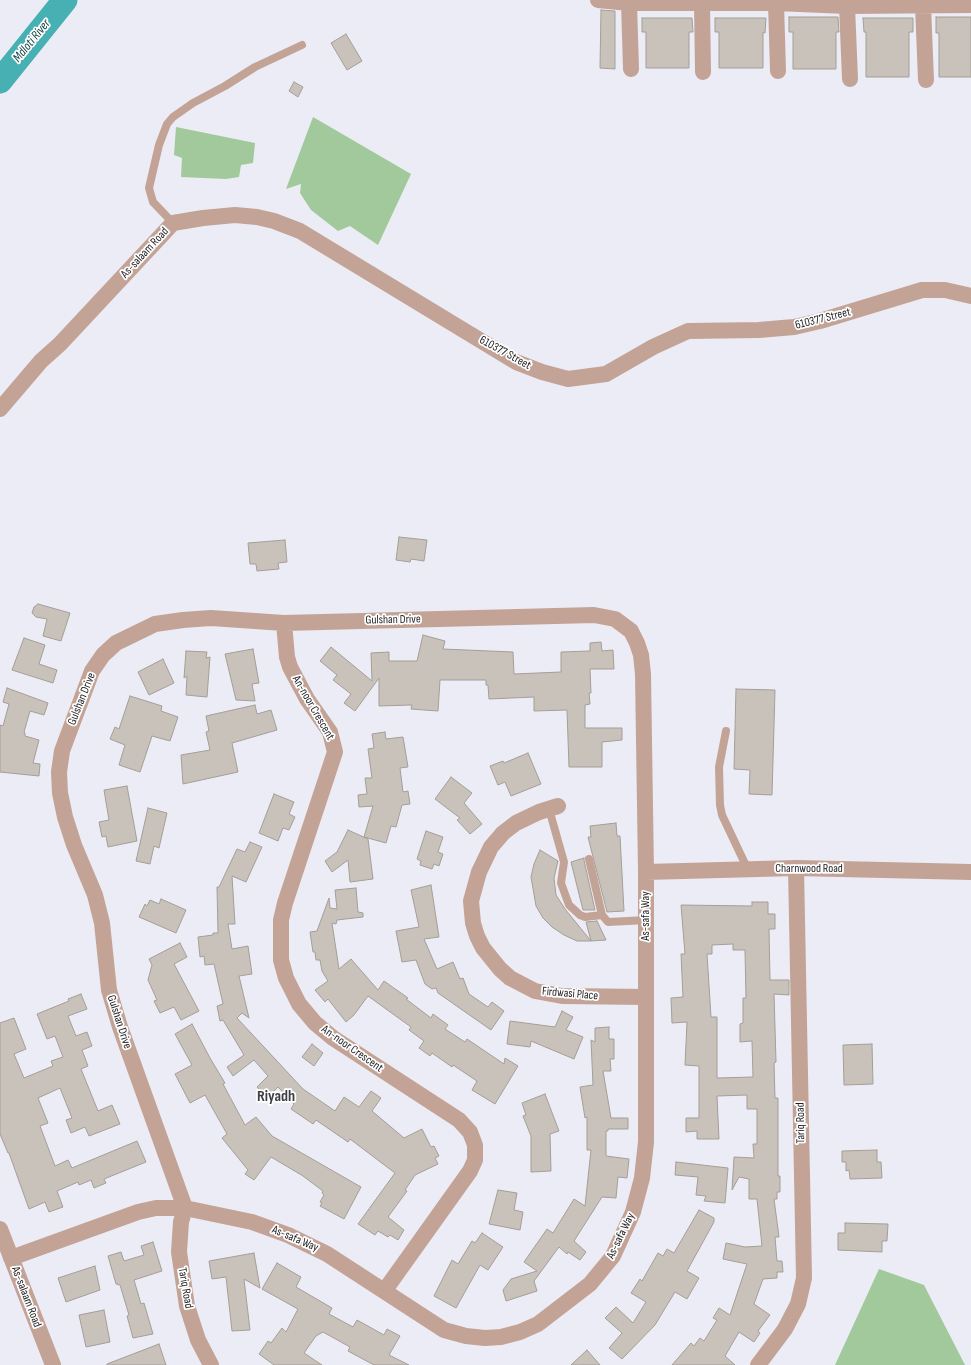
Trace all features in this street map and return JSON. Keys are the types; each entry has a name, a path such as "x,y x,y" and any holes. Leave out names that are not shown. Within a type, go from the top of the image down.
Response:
{"street":[{"path":"598,0 629,3 776,3 847,6 971,5"},
{"path":"629,3 631,69"},
{"path":"776,3 778,71"},
{"path":"702,4 703,72"},
{"path":"847,6 850,79"},
{"path":"924,6 926,80"},
{"name":"610377 Street","path":"173,223 234,215 274,221 300,231 516,362 542,372 568,379 606,374 653,347 688,331 759,330 794,327 848,313 922,290 945,290 971,296"},
{"name":"As-salaam Road","path":"0,409 37,366 60,344 173,223"},
{"name":"Gulshan Drive","path":"186,1208 120,1027 109,990 102,923 95,895 74,845 65,817 59,772 62,751 92,671 103,655 116,643 155,624 211,618 284,623 594,615 614,619 624,625"},
{"name":"An-noor Crescent","path":"284,623 287,657 290,667 307,698 330,732 335,752 284,903 281,920 281,960 286,978 299,1004 327,1033 459,1120 470,1132 475,1145 475,1160 470,1171 386,1290"},
{"name":"As-safa Way","path":"5,1258 138,1212 156,1208 186,1208 245,1221 288,1235 327,1254 386,1290 417,1314 444,1330 466,1336 485,1338 501,1337 520,1332 538,1324 590,1284 613,1256 633,1212 642,1178 647,1126 647,920 643,674 637,643 631,631 624,625"},
{"name":"Firdwasi Place","path":"554,808 520,821 503,833 491,847 479,872 471,901 473,923 483,948 505,973 535,991 562,996 646,997"},
{"name":"Tariq Road","path":"758,1365 788,1323 798,1304 804,1278 796,868"},
{"name":"Charnwood Road","path":"646,872 796,868 971,872"},
{"name":"Tariq Road","path":"186,1208 179,1236 179,1252 183,1283 192,1324 211,1365"},
{"name":"As-salaam Road","path":"0,1229 5,1258 53,1365"}],"lane":[{"name":"As-salaam Road","path":"173,223 153,202 149,188 159,145 167,124 173,117 193,103 225,86 255,67 302,44"},
{"path":"726,731 719,767 720,804 722,815 748,870"},
{"path":"554,808 564,862 561,883 564,894 569,905 580,915 585,917 602,916"},
{"path":"589,859 602,916 608,922 647,920"}],"green space":[{"path":"313,117 411,174 378,245 350,226 338,231 311,210 300,193 301,184 286,189"},
{"path":"176,127 255,143 253,163 241,165 239,177 226,179 181,177 182,158 174,155"},
{"path":"879,1269 924,1285 965,1365 835,1365"}],"building":[{"path":"601,10 615,11 615,69 600,68"},
{"path":"789,17 838,17 839,32 836,32 836,69 793,69 793,32 789,32"},
{"path":"936,17 971,17 971,77 939,77 939,33 936,33"},
{"path":"642,18 692,18 693,32 689,32 689,68 646,68 646,32 642,32"},
{"path":"715,18 766,18 765,33 763,32 763,68 719,68 719,32 715,32"},
{"path":"863,18 913,18 913,32 909,32 909,77 866,77 866,32 864,32"},
{"path":"346,34 362,61 347,70 331,43"},
{"path":"294,82 303,87 298,97 289,91"},
{"path":"399,537 427,540 424,561 411,559 410,562 396,560"},
{"path":"285,540 287,562 278,563 279,569 257,571 256,564 250,564 248,543"},
{"path":"38,604 70,613 61,641 43,636 47,619 36,617 32,613 34,607"},
{"path":"423,635 445,641 443,649 513,652 514,674 561,672 561,652 590,651 590,643 601,642 602,651 613,650 614,669 590,669 591,693 589,693 590,704 585,705 585,728 622,728 622,740 602,742 602,767 569,767 567,710 534,711 534,697 489,699 486,680 440,680 438,711 411,709 412,705 379,706 379,678 355,711 344,703 351,694 333,680 337,675 320,661 331,647 372,681 371,653 389,652 389,661 417,661"},
{"path":"24,638 45,645 39,664 57,670 53,683 12,670"},
{"path":"253,649 259,683 252,684 255,701 236,700 225,654"},
{"path":"186,651 207,652 206,658 210,657 207,697 186,695 187,676 184,678"},
{"path":"163,659 174,683 149,695 138,672"},
{"path":"7,688 48,703 44,715 30,711 24,732 25,736 39,740 33,763 40,764 39,776 0,772 0,725 3,726 9,704 3,702"},
{"path":"736,689 775,690 772,795 749,794 750,770 734,769"},
{"path":"130,696 162,706 161,711 178,717 170,741 152,736 140,772 119,765 125,745 110,739 115,727 119,729"},
{"path":"255,705 257,714 271,710 277,730 232,743 238,772 183,784 181,755 210,750 206,732 209,731 206,716"},
{"path":"385,732 386,739 403,737 408,767 400,768 403,792 408,791 410,804 402,805 396,827 391,826 386,843 364,837 373,806 359,807 358,795 367,794 365,778 372,778 368,749 374,748 372,734"},
{"path":"528,753 541,784 511,796 505,782 498,785 490,766 503,761 504,763"},
{"path":"451,777 472,793 464,803 482,824 470,834 457,820 460,818 435,799"},
{"path":"127,786 137,841 108,847 106,836 102,837 99,822 109,820 104,790"},
{"path":"274,794 294,802 289,814 295,817 289,830 283,828 278,841 259,833"},
{"path":"148,808 167,813 159,848 154,846 150,864 136,861"},
{"path":"616,823 617,836 620,836 624,911 607,912 588,837 591,837 590,826"},
{"path":"348,830 368,839 373,879 350,882 348,860 332,872 325,861 337,852"},
{"path":"426,831 443,837 438,852 443,854 439,866 434,864 432,869 420,865 421,861 417,859"},
{"path":"250,842 262,847 246,882 232,876 235,924 228,924 232,949 248,946 252,974 239,976 249,1018 242,1013 237,1018 303,1089 335,1111 344,1097 359,1107 371,1091 381,1098 372,1111 404,1138 422,1129 431,1147 434,1146 439,1156 435,1158 438,1164 415,1175 405,1190 407,1191 388,1217 404,1230 398,1240 390,1235 388,1237 378,1231 375,1235 358,1224 395,1173 350,1139 348,1142 316,1120 313,1124 291,1109 294,1104 278,1087 267,1098 257,1087 268,1076 254,1060 233,1076 227,1067 244,1055 223,1020 220,1021 217,1006 223,1004 214,964 205,965 204,956 200,957 198,937 218,933 217,887 219,887 237,849 245,852"},
{"path":"540,850 558,861 554,878 556,895 565,909 591,941 577,941 564,935 552,927 543,918 536,906 531,877 534,864"},
{"path":"584,858 595,910 583,910 571,862"},
{"path":"431,885 439,937 424,939 437,969 453,962 460,979 463,978 469,994 488,1007 492,1002 504,1011 491,1030 438,993 436,988 432,989 425,984 416,960 402,962 396,931 419,927 411,890"},
{"path":"356,888 358,912 363,913 363,917 337,920 336,924 332,923 339,969 351,959 378,990 384,981 408,998 406,999 431,1018 433,1014 448,1025 445,1029 465,1042 467,1039 504,1064 505,1058 518,1066 495,1104 472,1090 477,1081 453,1065 452,1067 432,1053 430,1056 419,1048 424,1041 409,1030 411,1027 368,996 354,1015 346,1022 328,999 325,1002 315,990 328,981 322,971 320,960 316,960 315,952 313,952 310,932 317,931 329,898 330,908 337,909 335,890"},
{"path":"161,899 186,910 176,933 139,917 145,904 147,906 150,900 159,904"},
{"path":"752,902 768,902 768,914 775,914 775,929 769,929 770,980 789,980 789,995 774,994 776,1062 774,1063 775,1098 778,1098 778,1176 780,1176 780,1192 777,1192 777,1199 774,1199 779,1237 775,1237 777,1261 782,1261 783,1272 777,1272 777,1278 763,1279 754,1304 770,1315 758,1331 760,1333 754,1342 739,1332 725,1356 735,1365 672,1365 691,1343 694,1346 700,1338 704,1341 717,1320 713,1318 719,1308 730,1315 747,1264 723,1259 726,1243 745,1247 762,1246 757,1199 749,1199 749,1179 739,1177 732,1190 734,1157 754,1158 753,1144 757,1144 757,1109 747,1109 747,1095 717,1096 719,1139 697,1139 697,1131 686,1132 686,1118 699,1118 699,1066 685,1065 687,1022 672,1023 671,998 683,997 681,954 685,954 681,905 752,906","holes":["733,944 733,950 745,950 746,998 743,998 743,1023 740,1024 740,1042 752,1041 753,1077 717,1078 717,1017 711,1017 707,954 712,954 712,945"]},
{"path":"597,921 606,940 591,941 586,922"},
{"path":"180,943 187,957 174,964 199,1011 181,1020 174,1007 160,1013 154,1001 157,1000 148,980 152,965 149,959"},
{"path":"81,994 87,1009 68,1016 76,1036 87,1032 92,1046 82,1050 88,1066 81,1069 98,1111 112,1105 120,1124 89,1136 85,1127 71,1133 66,1120 72,1118 60,1088 38,1098 48,1123 40,1126 55,1166 68,1160 72,1168 137,1141 146,1162 104,1179 106,1183 94,1188 91,1180 79,1185 78,1182 57,1191 63,1207 49,1212 45,1202 29,1209 9,1153 0,1134 0,1023 14,1018 26,1049 14,1054 24,1078 53,1066 51,1061 63,1057 55,1036 47,1039 37,1014 69,1001 68,999"},
{"path":"562,1011 573,1017 566,1030 583,1037 574,1059 531,1041 530,1047 507,1044 510,1021 555,1027"},
{"path":"192,1024 225,1083 223,1084 245,1125 256,1117 272,1136 361,1187 344,1219 320,1206 322,1203 320,1202 324,1195 322,1193 323,1191 303,1176 271,1157 254,1180 245,1174 248,1170 222,1138 227,1134 205,1095 190,1103 175,1074 192,1065 175,1034"},
{"path":"609,1027 609,1039 614,1039 614,1059 610,1059 611,1071 603,1071 611,1118 628,1118 628,1129 608,1129 608,1131 606,1131 606,1156 629,1159 627,1178 618,1177 616,1198 602,1197 574,1241 586,1252 580,1260 568,1252 567,1254 559,1247 534,1281 537,1291 506,1301 503,1290 511,1279 537,1271 524,1262 547,1229 553,1233 574,1199 585,1206 591,1150 587,1150 587,1117 585,1118 580,1087 593,1085 591,1040 595,1042 595,1028"},
{"path":"312,1044 323,1053 314,1066 302,1057"},
{"path":"872,1044 873,1084 844,1085 843,1045"},
{"path":"545,1094 559,1131 550,1134 551,1171 531,1172 531,1136 523,1116 526,1115 522,1103"},
{"path":"877,1150 877,1162 881,1162 882,1178 850,1179 849,1170 846,1171 846,1162 842,1162 842,1151"},
{"path":"676,1162 728,1168 725,1203 704,1201 706,1196 696,1195 698,1177 675,1175"},
{"path":"498,1190 517,1193 514,1210 523,1212 520,1230 489,1224"},
{"path":"699,1210 714,1218 714,1222 687,1271 699,1278 687,1299 675,1292 655,1325 622,1359 609,1348 622,1333 605,1318 616,1307 633,1323 646,1302 631,1293 640,1279 642,1281 658,1253 663,1256 667,1249 674,1253"},
{"path":"845,1223 888,1224 887,1241 882,1241 882,1252 838,1250 838,1233 845,1233"},
{"path":"482,1233 503,1247 488,1270 480,1265 456,1308 434,1296 452,1260 458,1264 472,1241 475,1243"},
{"path":"153,1242 162,1271 134,1280 141,1304 144,1303 153,1334 133,1338 127,1316 129,1315 120,1285 116,1284 108,1256 121,1252 124,1261 144,1255 141,1246"},
{"path":"254,1253 260,1288 244,1279 250,1330 232,1331 226,1277 212,1279 209,1261"},
{"path":"277,1263 301,1277 296,1287 332,1308 329,1314 353,1327 357,1320 384,1335 387,1329 400,1336 389,1355 409,1365 374,1365 348,1351 350,1347 323,1332 316,1336 304,1353 322,1365 274,1365 259,1354 268,1341 271,1343 282,1328 286,1332 298,1309 262,1289"},
{"path":"95,1266 100,1290 66,1302 58,1278"},
{"path":"104,1310 110,1342 86,1347 79,1315"},
{"path":"159,1344 166,1365 107,1365 107,1364"},
{"path":"587,1350 600,1365 571,1365"}],"waterway":[{"name":"Mdloti River","path":"0,81 65,0"}],"district":[{"name":"Riyadh","path":"276,1097"}]}
